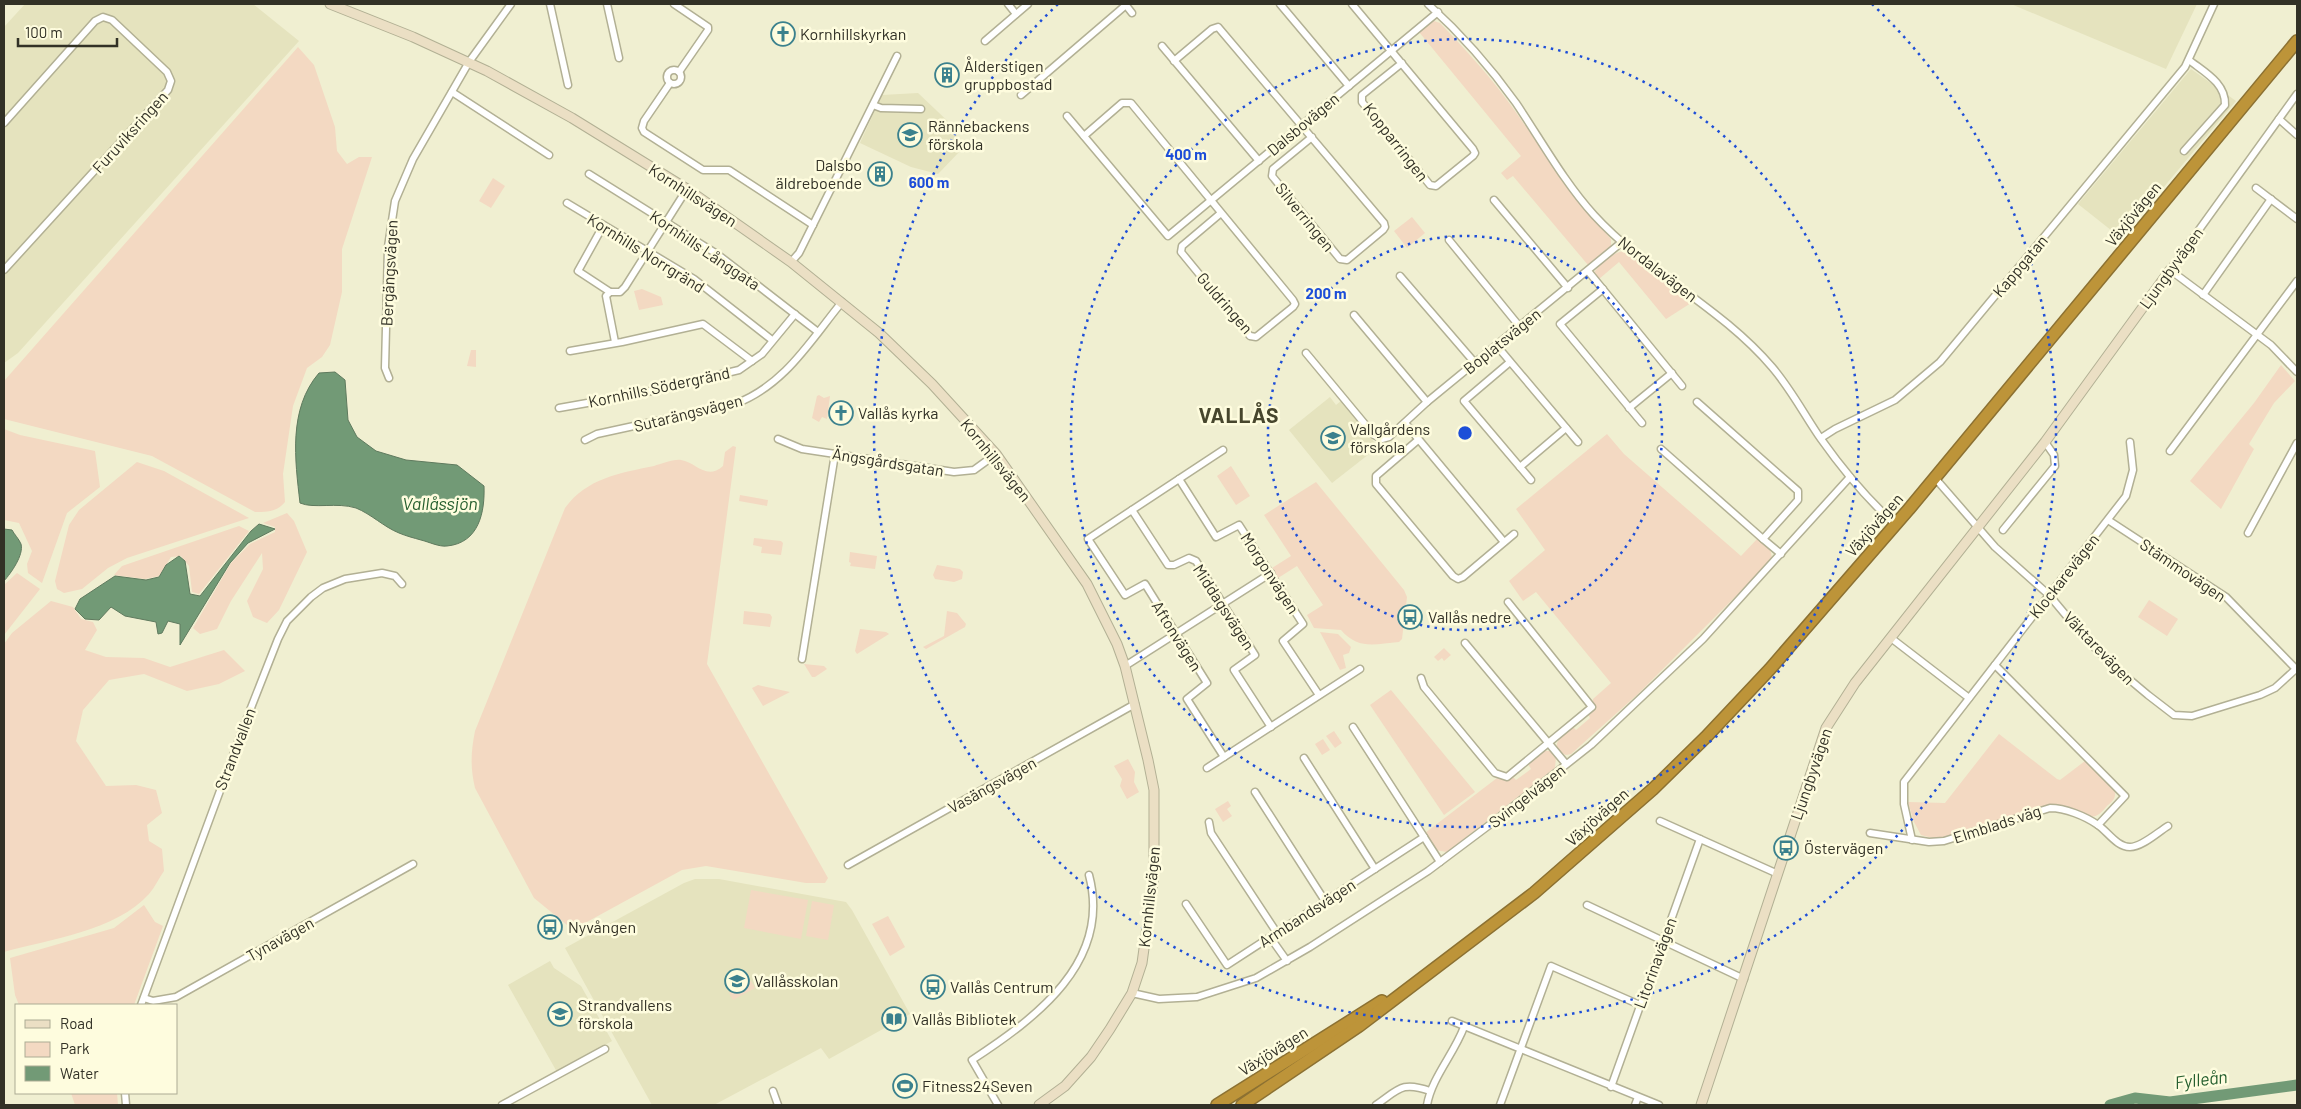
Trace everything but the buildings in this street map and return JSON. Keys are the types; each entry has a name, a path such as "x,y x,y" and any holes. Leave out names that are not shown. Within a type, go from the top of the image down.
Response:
{"highway":[{"name":"Växjövägen","path":"1242,1105 1411,989 1422,977 1534,893 1596,840 1676,767 1770,669 1896,525 2297,41"},
{"name":"Växjövägen","path":"1218,1105 1351,1022 1405,985 1422,977"}],"street":[{"name":"Kornhillsvägen","path":"330,4 469,62 572,118 687,189 791,262 879,333 932,384 996,454 1087,584 1117,644 1135,704 1154,790 1156,838 1154,876 1142,963 1132,993 1110,1030 1090,1057 1065,1086 1039,1105"},
{"name":"Bergängsvägen","path":"389,378 385,368 388,247 392,214 400,187 413,159 469,62 511,4"},
{"path":"550,4 568,85"},
{"path":"607,4 619,58"},
{"path":"674,4 708,27 708,30 679,72 674,70 668,74 667,78 670,83 644,121 642,128 644,132 702,170 729,170 813,225"},
{"path":"1008,4 1016,14"},
{"path":"985,41 1028,4"},
{"path":"1021,95 1125,4 1132,13"},
{"path":"1280,4 1349,86"},
{"name":"Kopparringen","path":"1352,4 1392,50 1475,153 1436,186 1430,186 1362,102 1362,95 1402,63"},
{"name":"Nordalavägen","path":"1428,4 1438,12 1479,58 1514,101 1593,214 1622,242 1718,315 1748,341 1773,368 1850,477 1896,525"},
{"name":"Kappgatan","path":"1821,438 1895,400 1940,362 2189,60 2214,4"},
{"name":"Dalsbovägen","path":"1084,136 1168,236 1438,12"},
{"name":"Furuviksringen","path":"4,123 95,21 103,17 112,20 167,72 170,78 168,90 4,270"},
{"name":"Silverringen","path":"1174,61 1212,29 1218,27 1302,125 1312,137 1385,227 1347,260 1340,259 1272,176 1273,169 1312,137"},
{"path":"1162,46 1258,161"},
{"path":"791,262 799,253 897,56"},
{"path":"2184,151 2225,104 2224,94 2218,84 2189,60"},
{"path":"452,92 549,155"},
{"name":"Ljungbyvägen","path":"1702,1105 1826,728 1843,699 2044,442 2297,94"},
{"name":"Guldringen","path":"1084,136 1122,103 1131,103 1222,213 1295,304 1256,337 1250,336 1182,252 1182,246 1222,213"},
{"path":"873,105 881,108 922,109"},
{"path":"1066,116 1084,136"},
{"path":"2279,119 2297,135"},
{"name":"Kornhills Långgata","path":"589,174 717,254 818,332"},
{"path":"2256,188 2297,219"},
{"path":"608,294 620,292 625,288 687,189"},
{"path":"2203,295 2271,199"},
{"path":"1494,200 1568,288"},
{"name":"Kornhills Norrgränd","path":"566,204 694,279 772,340"},
{"path":"603,226 578,271 608,294 615,342"},
{"path":"1449,240 1520,327"},
{"name":"Boplatsvägen","path":"1306,353 1374,435 1382,439 1389,437 1427,402 1622,242"},
{"path":"2170,270 2258,335 2297,372"},
{"path":"1588,271 1682,386"},
{"path":"1400,276 1475,363"},
{"path":"2170,451 2297,281"},
{"path":"1603,288 1560,324 1642,424"},
{"name":"Sutarängsvägen","path":"585,440 597,434 736,404 751,398 784,375 842,302"},
{"name":"Kornhills Södergränd","path":"559,408 704,379 739,370 762,354 795,314"},
{"path":"1354,315 1427,402"},
{"path":"570,351 703,324 752,360"},
{"path":"1497,346 1578,442"},
{"path":"1510,362 1464,401 1531,480"},
{"path":"1629,408 1672,373"},
{"path":"1698,402 1798,492 1798,500 1763,539"},
{"path":"1405,423 1504,542"},
{"path":"1520,467 1566,428"},
{"name":"Ängsgårdsgatan","path":"778,439 802,449 961,472 974,470 996,454"},
{"path":"1418,440 1376,476 1376,484 1453,576 1458,579 1463,577 1514,534"},
{"path":"2003,530 2054,466 2054,455 2044,442"},
{"name":"Klockarevägen","path":"1912,840 1902,790 1904,782 2126,496 2133,470 2130,442"},
{"path":"2248,533 2297,443"},
{"path":"1661,449 1781,554"},
{"path":"1132,510 1224,450"},
{"path":"802,659 834,454"},
{"name":"Svingelvägen","path":"1132,993 1146,998 1159,999 1197,997 1256,978 1440,862 1592,745 1703,638 1850,477"},
{"name":"Väktarevägen","path":"1935,478 1995,547 2049,595 2111,664 2153,700 2174,714 2192,716 2260,695 2275,688 2297,669"},
{"name":"Morgonvägen","path":"1179,479 1216,537 1239,525 1271,573 1303,624 1283,641 1319,695"},
{"name":"Aftonvägen","path":"1132,510 1088,539 1125,595 1145,584 1206,683 1187,699 1224,757"},
{"name":"Middagsvägen","path":"1132,510 1168,565 1174,565 1185,559 1193,559 1223,604 1255,654 1234,670 1271,727"},
{"name":"Stämmovägen","path":"2108,520 2226,597 2297,669"},
{"name":"Strandvallen","path":"141,1004 245,723 287,621 323,588 345,579 382,573 395,576 402,584"},
{"path":"1125,666 1271,573"},
{"path":"1421,678 1424,687 1498,775 1507,777 1592,707 1508,602"},
{"path":"1891,638 1969,698"},
{"path":"1465,643 1566,764"},
{"path":"1995,665 2126,796 2098,825"},
{"path":"1207,768 1360,669"},
{"name":"Vasängsvägen","path":"848,865 1135,704"},
{"path":"1353,727 1440,862"},
{"path":"1304,758 1375,869"},
{"path":"1254,792 1325,901"},
{"name":"Elmblads väg","path":"1870,833 1929,842 1953,840 2050,808 2064,810 2098,825 2122,845 2130,847 2137,846 2168,826"},
{"path":"1660,821 1778,874"},
{"path":"1209,822 1211,833 1277,933"},
{"name":"Armbandsvägen","path":"1186,904 1227,965 1424,837"},
{"name":"Litorinavägen","path":"1611,1087 1700,840"},
{"name":"Tynavägen","path":"144,998 152,1001 176,997 412,864"},
{"path":"998,1105 972,1060 1027,1022 1056,992 1080,962 1092,933 1094,904 1089,875"},
{"path":"1587,905 1744,979"},
{"path":"1270,937 1287,960"},
{"path":"1500,1105 1551,966 1640,1005"},
{"path":"1452,1021 1659,1105"},
{"path":"1427,1105 1430,1091 1458,1044 1464,1027"},
{"path":"502,1105 605,1049"},
{"path":"1376,1105 1406,1086 1415,1086 1430,1091"},
{"path":"773,1091 778,1105"},
{"path":"1635,1105 1638,1097"}],"shaded area":[{"path":"25,4 253,4 299,41 18,353 4,363 4,27"},
{"path":"2011,4 2197,4 2166,69"},
{"path":"2191,69 2236,101 2121,238 2078,204"},
{"name":"Rännebackens förskola","path":"918,93 955,128 961,150 938,174 911,167 860,143 882,95"},
{"name":"Vallgårdens förskola","path":"1330,397 1336,405 1341,401 1378,447 1332,483 1289,430"},
{"name":"Vallåsskolan","path":"695,879 719,879 846,902 910,1014 829,1059 821,1048 714,1105 652,1105 565,948 684,883"},
{"name":"Strandvallens förskola","path":"550,961 554,968 581,986 612,1041 557,1072 508,985"}],"green space":[{"path":"1434,21 1440,23 1494,83 1571,190 1611,239 1611,247 1588,265 1513,176 1507,180 1501,173 1521,156 1419,32"},
{"path":"298,47 314,65 335,127 337,151 347,164 359,157 372,157 342,249 342,292 330,345 322,357 307,368 293,406 283,474 285,502 275,510 255,512 152,456 4,419 4,381"},
{"path":"493,178 505,186 491,208 479,201"},
{"path":"1412,217 1425,233 1407,248 1394,231"},
{"path":"1624,251 1691,303 1666,319 1619,262 1599,279 1594,273 1599,266 1611,256"},
{"path":"642,289 661,297 663,305 639,310 634,291"},
{"path":"471,350 476,350 476,367 467,366"},
{"path":"2281,365 2295,381 2274,403 2249,444 2254,449 2221,509 2190,481 2254,403"},
{"path":"819,395 824,398 830,396 827,419 822,417 819,422 812,418 817,396"},
{"path":"4,429 20,435 95,451 100,487 67,513 42,583 28,573 27,564 32,551 19,523 4,520"},
{"path":"1607,434 1624,454 1741,556 1758,538 1769,548 1772,557 1771,561 1638,694 1571,754 1566,755 1557,748 1558,741 1572,726 1576,730 1590,718 1588,714 1593,709 1593,699 1611,683 1536,592 1523,601 1509,581 1545,550 1516,509"},
{"path":"733,446 736,447 707,664 828,878 825,883 806,883 706,866 682,870 585,923 567,925 534,898 475,788 472,759 475,731 565,508 574,498 583,490 605,478 671,461 686,461 711,472 723,466 725,452"},
{"path":"137,462 164,471 249,518 127,558 108,568 82,589 64,593 57,589 55,581 69,525 79,510"},
{"path":"1231,466 1250,496 1236,505 1217,476"},
{"path":"1316,482 1404,590 1407,597 1402,639 1399,642 1360,643 1354,641 1341,630 1314,628 1307,615 1323,605 1297,566 1278,578 1272,568 1291,556 1264,515"},
{"path":"740,495 768,500 767,506 739,501"},
{"path":"287,513 294,521 307,552 279,610 267,623 253,617 247,601 263,569 262,553 231,601 217,629 200,634 193,628 231,563 250,544 275,532 275,527 263,523"},
{"path":"239,526 249,531 199,594 192,592 189,566 181,556 171,557 159,576 145,579 114,575 122,566"},
{"path":"754,538 781,541 783,543 781,555 761,553 762,547 753,545"},
{"path":"850,552 877,556 875,569 850,566"},
{"path":"937,565 960,569 963,572 962,579 954,582 935,579 933,575"},
{"path":"17,573 40,589 4,635 4,585"},
{"path":"2149,600 2178,619 2167,636 2138,617"},
{"path":"51,601 73,607 81,619 93,622 97,630 85,650 106,657 144,658 170,667 224,650 245,671 219,684 187,691 144,674 109,680 83,710 76,741 106,786 136,785 156,790 162,813 147,825 149,841 162,849 164,871 149,894 135,907 119,917 81,932 4,952 4,644 12,633"},
{"path":"744,611 770,614 772,617 770,627 743,624"},
{"path":"947,611 957,613 966,624 965,627 926,649 923,647 944,636"},
{"path":"860,629 889,634 857,654 855,651"},
{"path":"1320,632 1338,634 1351,647 1349,653 1343,655 1346,668 1340,670"},
{"path":"1444,648 1451,655 1444,661 1442,658 1438,661 1434,657"},
{"path":"804,664 824,666 827,669 812,677"},
{"path":"758,685 790,692 763,706 752,688"},
{"path":"1391,690 1475,792 1444,815 1370,705"},
{"path":"1334,731 1342,743 1335,748 1326,736"},
{"path":"1999,734 2060,780 2085,761 2112,786 2115,791 2114,799 2101,813 2095,816 2084,815 2048,805 1951,837 1936,839 1921,835 1914,822 1908,802 1945,803"},
{"path":"1323,739 1330,750 1322,755 1315,744"},
{"path":"1544,751 1551,751 1556,757 1555,768 1447,852 1435,850 1425,833 1497,778 1507,780 1512,776 1516,780 1531,769 1528,764"},
{"path":"1128,759 1135,772 1134,782 1139,792 1127,799 1120,786 1122,779 1114,766"},
{"path":"1228,801 1231,806 1227,809 1232,816 1223,822 1215,809"},
{"path":"751,890 808,900 801,939 744,928"},
{"path":"812,901 834,905 828,940 806,936"},
{"path":"144,905 155,922 163,926 134,1004 19,1004 15,995 10,958 114,928"},
{"path":"888,916 905,947 890,956 872,924"},
{"path":"751,981 755,988 733,1000 729,993"},
{"path":"71,1094 117,1094 118,1105 75,1105"}],"water":[{"name":"Vallåssjön","path":"335,372 345,380 348,420 357,437 376,451 406,460 457,465 484,486 483,506 478,525 466,539 458,544 437,545 399,533 356,508 300,503 296,470 296,435 302,402 309,387 319,373"},
{"path":"259,524 275,529 248,543 230,563 180,645 180,624 168,621 162,633 158,634 156,622 125,616 111,607 99,620 85,619 75,609 80,599 115,576 146,580 159,577 166,565 179,556 185,561 190,594 200,596 251,531"},
{"path":"4,529 12,530 21,544 21,553 4,581"}],"waterway":[{"name":"Fylleån","path":"2110,1105 2135,1098 2170,1102 2297,1085"}],"place":[{"name":"Kornhillskyrkan","path":"783,34"},
{"name":"Ålderstigen gruppbostad","path":"947,75"},
{"name":"Rännebackens förskola","path":"910,135"},
{"name":"Dalsbo äldreboende","path":"880,174"},
{"name":"Vallås kyrka","path":"841,413"},
{"name":"Vallgårdens förskola","path":"1333,438"},
{"name":"Vallås nedre","path":"1410,617"},
{"name":"Östervägen","path":"1786,848"},
{"name":"Nyvången","path":"550,927"},
{"name":"Vallåsskolan","path":"737,981"},
{"name":"Vallås Centrum","path":"933,987"},
{"name":"Strandvallens förskola","path":"560,1014"},
{"name":"Vallås Bibliotek","path":"894,1019"},
{"name":"Fitness24Seven","path":"905,1086"}],"district":[{"name":"VALLÅS","path":"1239,416"}]}
